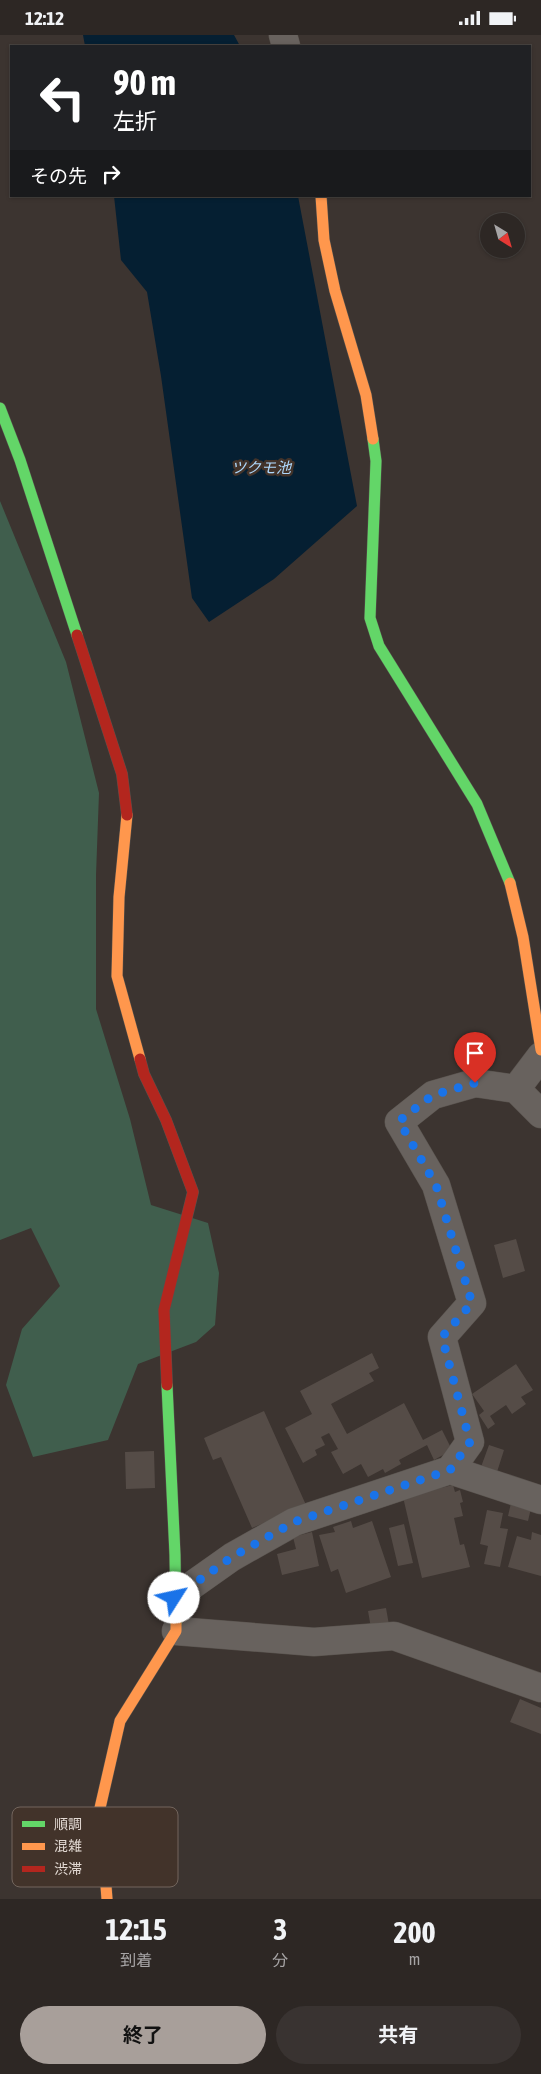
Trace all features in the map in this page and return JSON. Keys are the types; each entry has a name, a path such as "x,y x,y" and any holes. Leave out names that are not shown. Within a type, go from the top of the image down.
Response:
{"street":[{"path":"322,197 324,240 331,274 366,395 376,461 370,618 379,646 477,804 510,881 523,937 541,1050"},
{"path":"0,409 20,461 122,774 128,819 119,897 117,976 144,1074 166,1119 193,1192 164,1310 175,1555 174,1598 176,1631 120,1721 100,1807"},
{"path":"516,1089 541,1056"},
{"path":"174,1598 232,1557 294,1522 450,1470 470,1442 442,1337 472,1303 436,1185 399,1121 433,1095 475,1083 516,1089 541,1114"},
{"path":"450,1470 541,1500"},
{"path":"176,1631 314,1641 394,1636 541,1688"}],"green space":[{"path":"0,501 66,662 99,793 96,875 96,1009 130,1119 151,1205 208,1223 219,1273 215,1325 196,1342 138,1364 108,1440 33,1457 6,1385 22,1329 60,1286 31,1228 0,1240"}],"water":[{"path":"83,35 234,35 239,45 85,45"},
{"name":"ツクモ池","path":"114,197 298,197 357,506 274,579 209,622 192,598 161,376 147,292 121,260"}],"building":[{"path":"516,1239 525,1271 503,1278 494,1245"},
{"path":"372,1353 379,1368 369,1373 374,1381 331,1404 347,1434 404,1403 423,1440 442,1430 452,1450 434,1460 427,1445 399,1460 401,1464 385,1473 383,1469 368,1477 361,1464 343,1474 331,1452 338,1449 329,1433 321,1437 325,1445 315,1450 317,1455 303,1463 285,1428 312,1414 300,1391"},
{"path":"516,1364 533,1390 521,1397 526,1404 512,1414 506,1405 490,1416 495,1424 488,1429 479,1415 484,1411 472,1394"},
{"path":"264,1411 306,1505 252,1528 221,1457 213,1460 204,1438"},
{"path":"489,1445 504,1450 497,1472 481,1467"},
{"path":"154,1451 155,1488 126,1489 125,1452"},
{"path":"453,1485 455,1492 460,1490 463,1502 460,1503 463,1516 454,1518 460,1545 464,1544 470,1567 422,1578 403,1497"},
{"path":"511,1503 531,1508 528,1521 508,1516"},
{"path":"487,1510 503,1513 500,1528 508,1529 500,1567 484,1564 488,1546 480,1544"},
{"path":"351,1521 353,1528 372,1521 391,1577 346,1593 338,1569 331,1572 319,1535 335,1532 333,1527"},
{"path":"404,1524 413,1563 398,1566 389,1528"},
{"path":"312,1532 319,1566 282,1575 277,1554 296,1549 293,1537"},
{"path":"532,1532 541,1535 541,1576 508,1567 517,1536 531,1540"},
{"path":"386,1608 389,1625 371,1628 368,1611"},
{"path":"520,1699 541,1708 541,1734 510,1722"}],"traffic: fast":[{"path":"0,408 20,460 77,635"},
{"path":"373,439 376,461 370,618 379,646 477,804 510,883"},
{"path":"167,1385 175,1555 176,1623"}],"traffic: slow":[{"path":"321,197 324,240 335,291 366,395 373,439"},
{"path":"127,815 119,897 117,976 140,1059"},
{"path":"510,883 523,937 541,1050"},
{"path":"100,1807 120,1721 176,1631 176,1623"},
{"path":"106,1887 107,1899"}],"traffic: jam":[{"path":"77,635 122,774 127,815"},
{"path":"140,1059 144,1074 166,1120 193,1192 164,1310 167,1385"}],"route":[{"path":"174,1598 232,1557 294,1522 450,1470 470,1442 442,1337 472,1303 436,1185 399,1121 433,1095 475,1083"}]}
